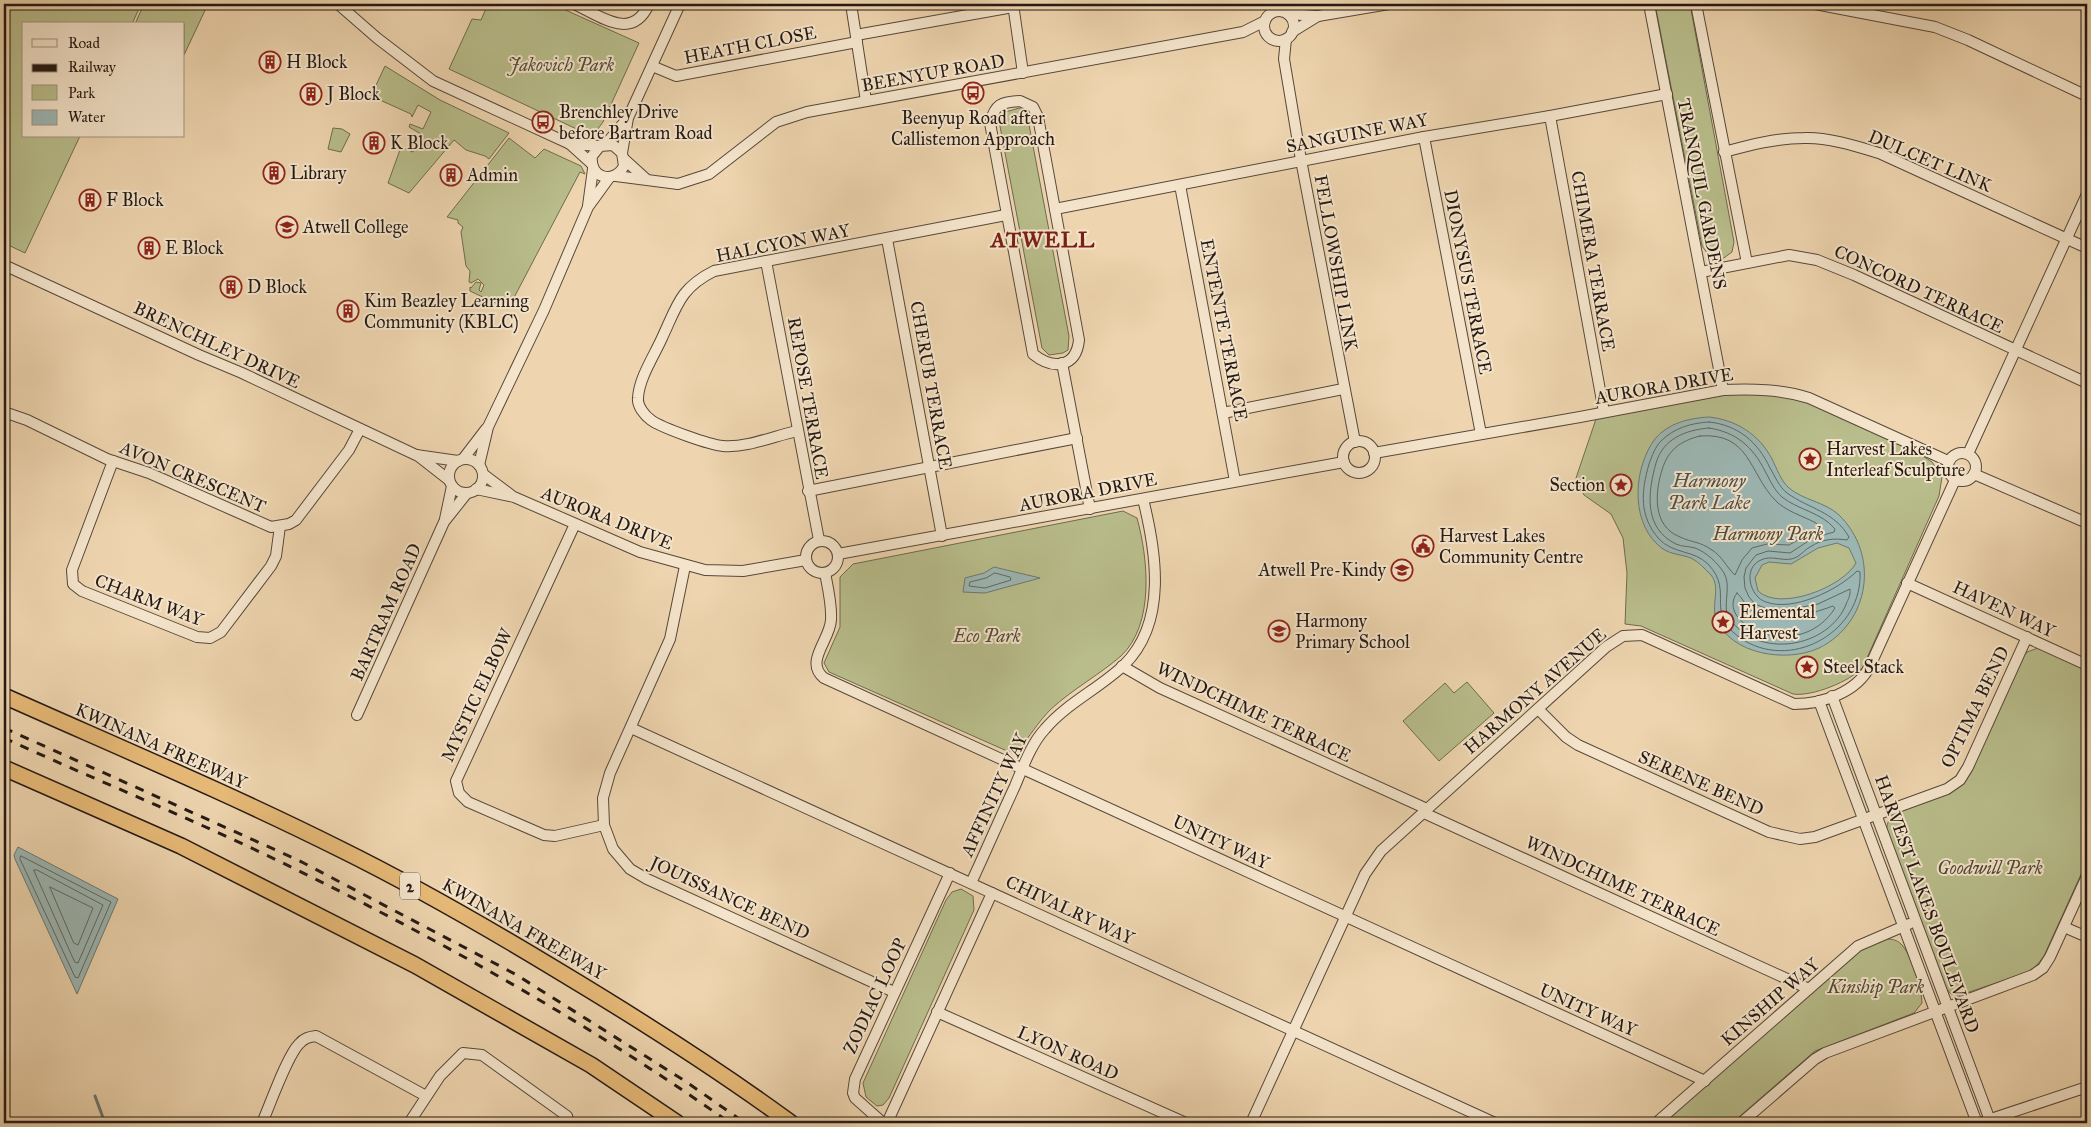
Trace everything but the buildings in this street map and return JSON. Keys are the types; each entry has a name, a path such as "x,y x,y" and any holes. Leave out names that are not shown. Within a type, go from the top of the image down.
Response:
{"highway":[{"name":"KWINANA FREEWAY","path":"4,696 240,801 340,849 451,907 616,1005 754,1096 791,1123"},
{"path":"4,768 181,846 415,965 591,1065 677,1123"}],"street":[{"path":"338,4 377,38 433,81 570,144 603,177 612,177"},
{"path":"574,4 621,25 634,23 645,13 649,4"},
{"path":"588,207 595,151 603,146 628,118 680,4"},
{"path":"851,4 866,101"},
{"name":"BEENYUP ROAD","path":"1243,32 1269,13 1284,10 1318,16 1389,4"},
{"name":"TRANQUIL GARDENS","path":"1649,4 1723,390"},
{"name":"TRANQUIL GARDENS","path":"1696,4 1747,263"},
{"path":"1815,4 1935,27 1968,40 2087,96"},
{"path":"1013,5 1023,73"},
{"name":"HEATH CLOSE","path":"652,66 676,76 1013,5"},
{"path":"1284,10 1293,22 1289,35"},
{"path":"1269,13 1270,37"},
{"name":"BEENYUP ROAD","path":"612,177 646,179 678,184 709,174 776,122 807,112 1243,32 1270,37 1289,35 1318,16"},
{"name":"FELLOWSHIP LINK","path":"1289,35 1284,59 1354,442"},
{"name":"FELLOWSHIP LINK","path":"1270,37 1284,59"},
{"name":"SANGUINE WAY","path":"1055,209 1301,160 1667,94"},
{"path":"1020,101 1032,107 1038,117 1079,340 1078,352 1069,361 1054,365 1043,362 1033,354 1006,215 990,122 994,110 1005,102 1020,101"},
{"name":"CHIMERA TERRACE","path":"1550,116 1604,412"},
{"path":"488,427 481,469 472,491 461,492 450,483 450,469 488,427 544,310 588,207 612,177 624,166 623,156 628,118"},
{"name":"DIONYSUS TERRACE","path":"1424,137 1481,434"},
{"name":"DULCET LINK","path":"1724,152 1776,140 1806,138 1859,147 1879,153 2087,248"},
{"path":"570,144 618,148 623,156 646,179"},
{"name":"ENTENTE TERRACE","path":"1180,185 1235,481"},
{"path":"1968,454 2087,194"},
{"name":"HALCYON WAY","path":"797,431 740,445 723,446 700,440 652,421 642,410 638,399 641,384 682,296 695,280 714,271 1006,215"},
{"name":"CHERUB TERRACE","path":"887,239 942,536"},
{"name":"CONCORD TERRACE","path":"1701,272 1789,255 1817,260 1854,275 2014,351 2087,383"},
{"name":"REPOSE TERRACE","path":"766,262 808,491 819,540"},
{"name":"BRENCHLEY DRIVE","path":"4,265 242,373 416,455 450,483"},
{"path":"1062,363 1090,509"},
{"path":"1223,413 1343,388"},
{"name":"AURORA DRIVE","path":"1374,453 1723,390 1775,391 1809,398 1948,461"},
{"name":"AVON CRESCENT","path":"4,412 27,420 113,462 149,472 263,525 280,526 296,520 303,513 349,450 360,429"},
{"path":"808,491 1077,438"},
{"path":"1354,442 1364,442 1374,453 1372,465 1362,473 1349,469 1344,462 1346,448 1354,442"},
{"path":"1957,454 1968,454 1976,463 1974,474 1966,481 1955,480 1948,472 1948,461 1957,454"},
{"name":"BRENCHLEY DRIVE","path":"416,455 460,460"},
{"path":"460,460 469,459 481,469"},
{"name":"CHARM WAY","path":"113,462 72,570 73,584 82,591 197,637 210,638 221,632 265,574 276,556 280,526"},
{"name":"AURORA DRIVE","path":"838,554 1344,462"},
{"name":"AURORA DRIVE","path":"481,469 514,497"},
{"path":"1974,474 2087,524"},
{"name":"HARMONY AVENUE","path":"1251,1123 1373,861 1425,811 1606,647 1623,636 1632,634 1642,635 1789,702 1804,704 1819,701 1851,688 1865,677 1955,480"},
{"name":"BARTRAM ROAD","path":"357,715 444,522 450,483"},
{"name":"AURORA DRIVE","path":"472,491 514,497 640,552 685,566 705,570 743,571 806,560"},
{"name":"BARTRAM ROAD","path":"444,522 472,491"},
{"name":"AFFINITY WAY","path":"971,883 1023,769 1044,730 1061,713 1122,666 1136,651 1145,631 1155,587 1153,540 1143,499"},
{"name":"MYSTIC ELBOW","path":"575,524 461,766 456,781 459,793 468,802 544,835 555,836 604,825"},
{"path":"819,540 829,542 838,554 837,564 825,573 811,569 806,560 810,545 819,540"},
{"name":"JOUISSANCE BEND","path":"685,566 670,639 610,773 603,798 604,825 612,848 630,869 641,876 894,992"},
{"name":"UNITY WAY","path":"825,573 831,620 816,662 821,675 1345,918 1704,1081"},
{"name":"HAVEN WAY","path":"1907,583 2087,665"},
{"name":"OPTIMA BEND","path":"1865,820 1947,789 1960,780 1968,767 2027,637"},
{"name":"WINDCHIME TERRACE","path":"1122,666 1160,688 1809,989"},
{"name":"HARVEST LAKES BOULEVARD","path":"1832,696 1949,1007 1984,1122"},
{"name":"HARVEST LAKES BOULEVARD","path":"1819,701 1936,1012 1984,1122"},
{"name":"SERENE BEND","path":"1538,709 1566,737 1578,745 1769,832 1800,840 1815,837 1865,820"},
{"name":"CHIVALRY WAY","path":"630,728 1495,1123"},
{"name":"ZODIAC LOOP","path":"950,873 855,1078 853,1088 855,1098 885,1123 992,892"},
{"path":"1744,1122 1820,1056 2033,975 2043,968 2050,957 2087,876"},
{"name":"KINSHIP WAY","path":"1656,1123 1858,946 1916,922"},
{"path":"2064,927 2087,937"},
{"name":"LYON ROAD","path":"937,1012 1186,1123"},
{"path":"262,1123 291,1057 298,1045 307,1037 316,1036 426,1096"},
{"path":"408,1123 440,1076 463,1053 482,1055 567,1116 569,1123"},
{"path":"1984,1122 2087,1086"}],"green space":[{"path":"4,4 141,4 133,22 22,22 22,138 79,138 25,253 4,243"},
{"path":"144,4 208,4 185,53 185,22 136,22"},
{"name":"Jakovich Park","path":"488,4 552,4 639,43 603,122 597,130 585,133 449,69 472,19 481,20"},
{"path":"1655,4 1690,4 1734,242 1732,252 1721,260 1710,257 1702,246"},
{"path":"385,66 440,100 509,133 489,159 466,150 454,140 409,193 388,183 401,147 413,152 421,134 409,127 410,124 423,129 431,112 418,105 412,117 411,114 371,96"},
{"path":"1019,108 1027,114 1069,336 1068,350 1063,353 1049,355 1042,348 999,121 1002,113"},
{"path":"333,128 342,129 350,134 341,152 328,149"},
{"path":"509,138 535,158 544,149 581,166 585,174 580,172 508,309 470,291 470,287 476,282 481,283 479,290 481,292 484,285 478,279 471,283 469,282 470,271 466,266 461,232 463,227 458,223 458,220 447,217"},
{"name":"Harmony Park","path":"1748,393 1796,397 1915,451 1932,462 1942,477 1939,496 1863,667 1850,678 1831,687 1810,693 1793,694 1641,626 1625,624 1627,573 1623,538 1611,514 1584,495 1576,478 1596,419 1725,395"},
{"name":"Eco Park","path":"1123,511 1137,518 1146,571 1144,609 1132,643 1121,656 1051,709 1018,751 1007,751 829,672 824,663 840,627 840,577 853,564"},
{"name":"Goodwill Park","path":"2038,648 2087,669 2087,861 2044,956 2037,965 2028,972 1958,996 1951,994 1943,985 1886,833 1887,825 1891,817 1896,813 1954,790 1961,785 2023,657 2027,652"},
{"path":"1467,682 1494,713 1439,761 1403,721 1445,683 1454,693"},
{"path":"961,889 973,896 974,910 889,1098 883,1105 877,1106 866,1097 863,1083 946,900 952,892"},
{"name":"Kinship Park","path":"1887,939 1901,944 1912,963 1922,997 1922,1003 1914,1013 1815,1051 1732,1123 1662,1123 1865,947"}],"water":[{"name":"Harmony Park Lake","path":"1709,417 1728,421 1746,430 1767,450 1781,478 1789,488 1839,515 1852,531 1860,549 1864,568 1864,587 1859,605 1849,622 1836,637 1819,648 1806,653 1776,655 1746,648 1734,640 1723,631 1716,618 1716,590 1711,575 1691,558 1661,548 1648,533 1642,521 1638,492 1639,478 1648,450 1655,439 1666,429 1680,422","holes":["1837,543 1849,548 1856,563 1849,572 1825,588 1795,598 1781,599 1768,597 1758,591 1755,578 1762,565 1769,562 1791,564 1818,548"]},
{"path":"994,567 1040,578 985,593 963,592 965,578 984,573"},
{"path":"18,847 118,899 77,994 15,859 14,855"}],"waterway":[{"path":"95,1096 105,1123"}],"railway":[{"path":"4,728 298,860 515,974 685,1081 745,1123"},
{"path":"4,738 259,852 407,926 518,987 625,1053 730,1123"}],"place":[{"name":"H Block","path":"270,62"},
{"name":"Beenyup Road after Callistemon Approach","path":"973,93"},
{"name":"J Block","path":"311,94"},
{"name":"Brenchley Drive before Bartram Road","path":"543,122"},
{"name":"K Block","path":"374,143"},
{"name":"Library","path":"274,173"},
{"name":"Admin","path":"451,175"},
{"name":"F Block","path":"90,200"},
{"name":"Atwell College","path":"287,227"},
{"name":"E Block","path":"149,248"},
{"name":"D Block","path":"231,287"},
{"name":"Kim Beazley Learning Community (KBLC)","path":"348,311"},
{"name":"Harvest Lakes Interleaf Sculpture","path":"1810,459"},
{"name":"Section","path":"1621,485"},
{"name":"Harvest Lakes Community Centre","path":"1423,546"},
{"name":"Atwell Pre-Kindy","path":"1402,570"},
{"name":"Elemental Harvest","path":"1723,622"},
{"name":"Harmony Primary School","path":"1279,631"},
{"name":"Steel Stack","path":"1807,667"}],"district":[{"name":"ATWELL","path":"1043,239"}]}
